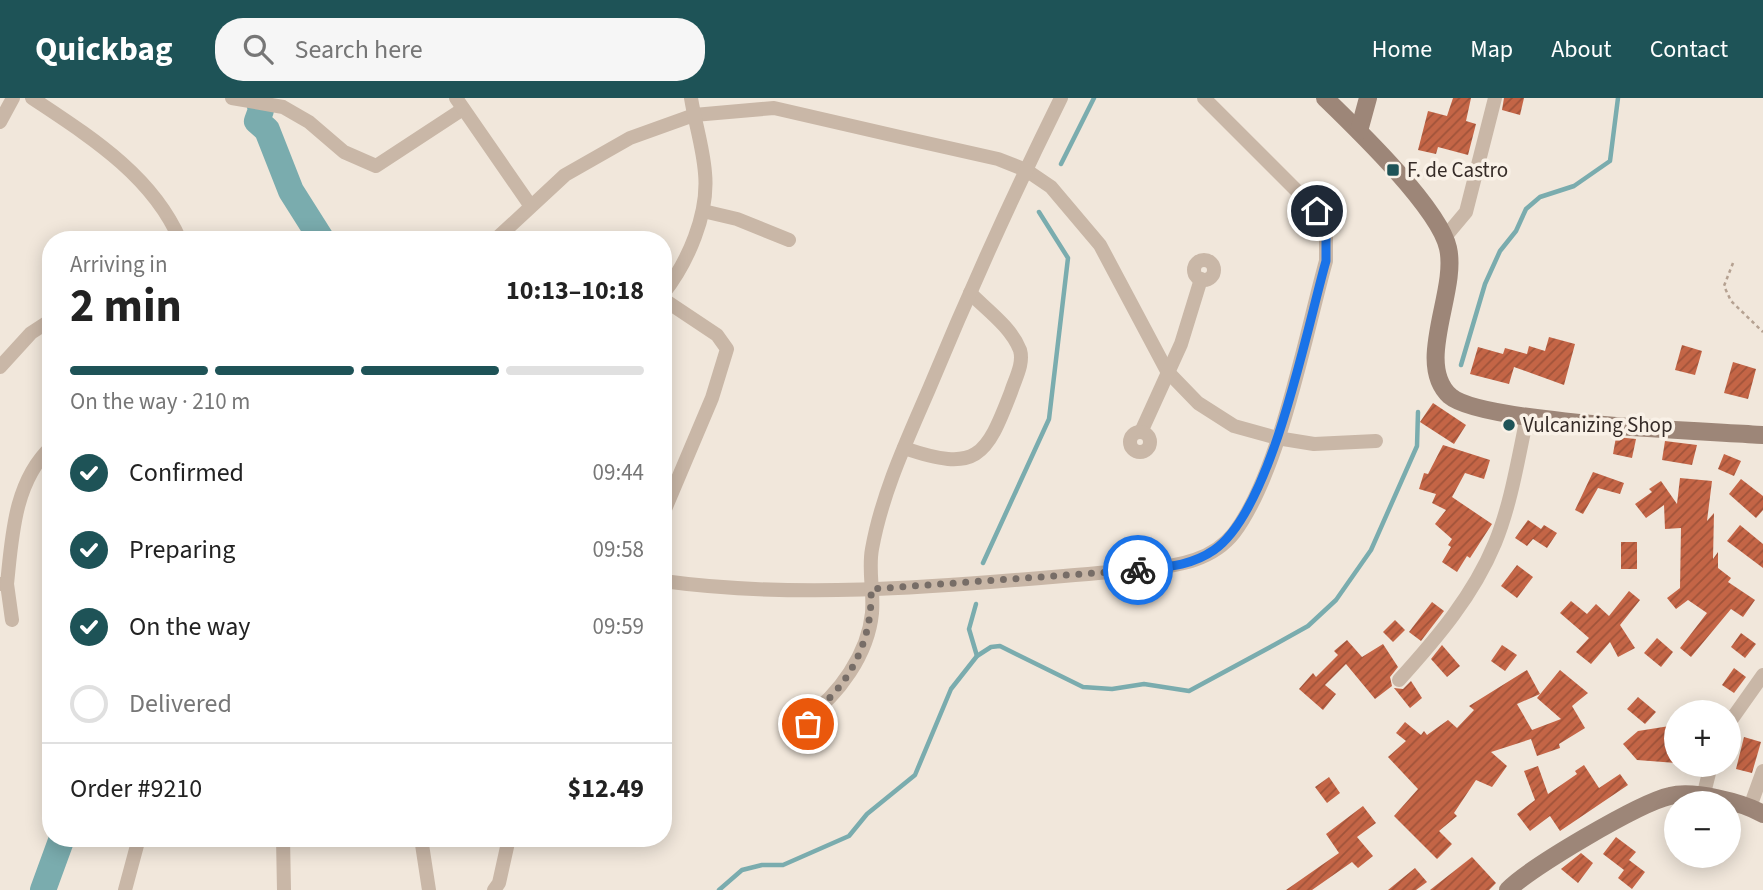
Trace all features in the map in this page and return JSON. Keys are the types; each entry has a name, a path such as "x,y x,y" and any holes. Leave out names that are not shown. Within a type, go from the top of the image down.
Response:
{"main road":[{"path":"1325,98 1414,192 1445,237 1450,256 1450,279 1435,351 1439,380 1451,396 1471,408 1527,417 1763,435"},
{"path":"1359,131 1368,98"},
{"path":"1508,890 1570,847 1664,798"}],"street":[{"path":"0,121 12,98"},
{"path":"32,98 126,166 161,204 175,231"},
{"path":"232,98 284,107 309,122 344,152 376,166 459,103 530,205"},
{"path":"672,280 689,250 702,211 705,175 691,98"},
{"path":"806,718 824,705 854,666 867,636 872,612 872,550 894,472 970,293 1061,98"},
{"path":"672,582 752,589 871,589 1189,564 1234,534 1254,498 1277,439 1326,261 1326,232 1317,211 1204,98"},
{"path":"1445,237 1466,212 1495,98"},
{"path":"504,231 565,175 630,138 694,115 774,108 998,159 1026,170 1051,187 1100,244 1167,371 1198,403 1234,426 1277,439 1314,444 1376,442"},
{"path":"702,211 737,219 789,240"},
{"path":"1141,432 1181,344 1201,279"},
{"path":"904,449 930,457 961,459 984,450 994,436 1020,367 1021,354 1015,340 997,318 970,293"},
{"path":"672,302 717,335 727,349 707,410 672,493"},
{"path":"0,368 31,333 42,326"},
{"path":"1399,680 1442,632 1461,606 1495,544 1527,417"},
{"path":"12,620 3,584 16,510 23,487 42,460"},
{"path":"1741,706 1763,675"},
{"path":"1756,810 1763,771"},
{"path":"125,890 137,847"},
{"path":"283,847 284,890"},
{"path":"422,847 429,890"},
{"path":"494,890 502,872 507,847"}],"path":[{"path":"1733,263 1724,286 1731,301 1763,332"}],"building":[{"path":"1453,98 1471,98 1466,121 1476,124 1468,155 1438,147 1436,154 1418,150 1428,111 1447,116"},
{"path":"1504,98 1524,98 1520,115 1502,110"},
{"path":"1549,337 1575,344 1564,385 1514,367 1509,384 1470,374 1478,347 1503,354 1505,348 1527,354 1529,346 1545,351"},
{"path":"1682,345 1702,351 1695,375 1675,370"},
{"path":"1733,362 1756,369 1748,399 1724,393"},
{"path":"1433,403 1466,425 1454,444 1420,422"},
{"path":"1616,437 1636,439 1632,458 1613,454"},
{"path":"1665,441 1697,445 1692,465 1662,460"},
{"path":"1443,445 1490,460 1484,479 1465,473 1452,497 1492,524 1470,558 1467,556 1457,572 1442,562 1451,547 1448,545 1452,539 1435,524 1446,510 1432,503 1436,494 1419,489 1424,473 1428,474"},
{"path":"1724,454 1741,461 1734,476 1718,469"},
{"path":"1593,472 1624,483 1620,494 1598,488 1583,514 1575,510"},
{"path":"1680,478 1712,481 1707,521 1714,513 1713,559 1718,552 1718,568 1731,578 1728,582 1755,600 1743,617 1731,609 1691,657 1680,648 1707,613 1688,600 1676,609 1667,598 1680,588 1681,528 1665,529 1664,505 1646,518 1635,504 1652,492 1649,489 1661,481 1677,504"},
{"path":"1741,479 1763,496 1763,510 1756,518 1729,494"},
{"path":"1528,520 1541,529 1544,525 1557,533 1547,548 1533,539 1527,546 1515,538"},
{"path":"1740,525 1763,544 1763,568 1727,541"},
{"path":"1621,542 1637,542 1637,569 1621,569"},
{"path":"1517,565 1533,577 1517,598 1501,586"},
{"path":"1629,591 1640,600 1620,625 1635,648 1618,657 1610,642 1591,664 1576,652 1589,638 1560,613 1571,601 1587,614 1596,604 1609,616"},
{"path":"1432,602 1444,611 1421,641 1409,632"},
{"path":"1395,620 1405,630 1393,642 1383,632"},
{"path":"1741,633 1756,644 1745,658 1731,647"},
{"path":"1657,638 1673,652 1661,667 1644,653"},
{"path":"1347,640 1362,657 1383,644 1398,667 1390,677 1392,686 1375,699 1346,664 1325,685 1336,694 1323,710 1299,689 1313,673 1316,677 1338,655 1334,651"},
{"path":"1442,645 1460,666 1447,677 1431,659"},
{"path":"1502,645 1517,655 1505,671 1491,661"},
{"path":"1734,668 1746,677 1734,693 1722,685"},
{"path":"1527,670 1540,694 1517,704 1532,730 1561,719 1537,698 1560,670 1588,693 1572,706 1585,728 1559,744 1560,748 1537,756 1531,739 1491,752 1507,766 1492,787 1476,780 1454,813 1457,816 1439,831 1452,844 1437,859 1394,816 1418,789 1388,757 1406,741 1396,733 1405,722 1421,735 1424,731 1427,735 1448,720 1457,728 1474,710 1469,706"},
{"path":"1411,681 1422,698 1410,708 1394,688 1403,689"},
{"path":"1638,697 1656,712 1645,724 1627,709"},
{"path":"1664,727 1664,762 1637,760 1623,744 1638,731"},
{"path":"1744,737 1761,742 1752,773 1741,770"},
{"path":"1584,765 1599,788 1620,774 1628,785 1560,831 1550,816 1530,831 1517,814 1535,800 1524,771 1538,766 1548,794 1577,774 1575,771"},
{"path":"1329,777 1340,793 1327,803 1315,787"},
{"path":"1363,806 1376,823 1357,837 1373,856 1358,868 1352,862 1312,890 1286,890 1339,853 1326,834"},
{"path":"1616,837 1636,852 1629,860 1645,872 1632,889 1618,878 1624,870 1603,854"},
{"path":"1581,853 1593,863 1578,883 1561,869"},
{"path":"1472,857 1496,883 1489,890 1430,890"},
{"path":"1415,868 1427,882 1416,890 1388,890"}],"waterway":[{"path":"258,98 261,110 257,121 267,130 291,191 316,231"},
{"path":"1061,164 1094,98"},
{"path":"1461,365 1485,284 1500,251 1516,231 1526,209 1540,197 1574,186 1610,161 1618,98"},
{"path":"983,563 1049,419 1068,258 1039,212"},
{"path":"719,890 742,870 762,865 783,865 849,836 867,814 915,775 951,689 977,656 991,647 1000,646 1083,687 1112,689 1144,684 1189,691 1308,626 1336,600 1371,550 1417,446 1418,412"},
{"path":"976,604 969,629 977,656"},
{"path":"43,890 59,847"}],"way so far":[{"path":"808,724 806,718 824,705 854,666 867,636 872,612 871,589 1138,570"}],"place":[{"name":"F. de Castro","path":"1393,170"},
{"name":"Vulcanizing Shop","path":"1509,425"}],"route":[{"path":"1138,570 1189,564 1214,550 1234,534 1254,498 1277,439 1326,261 1326,232 1317,211"}]}
